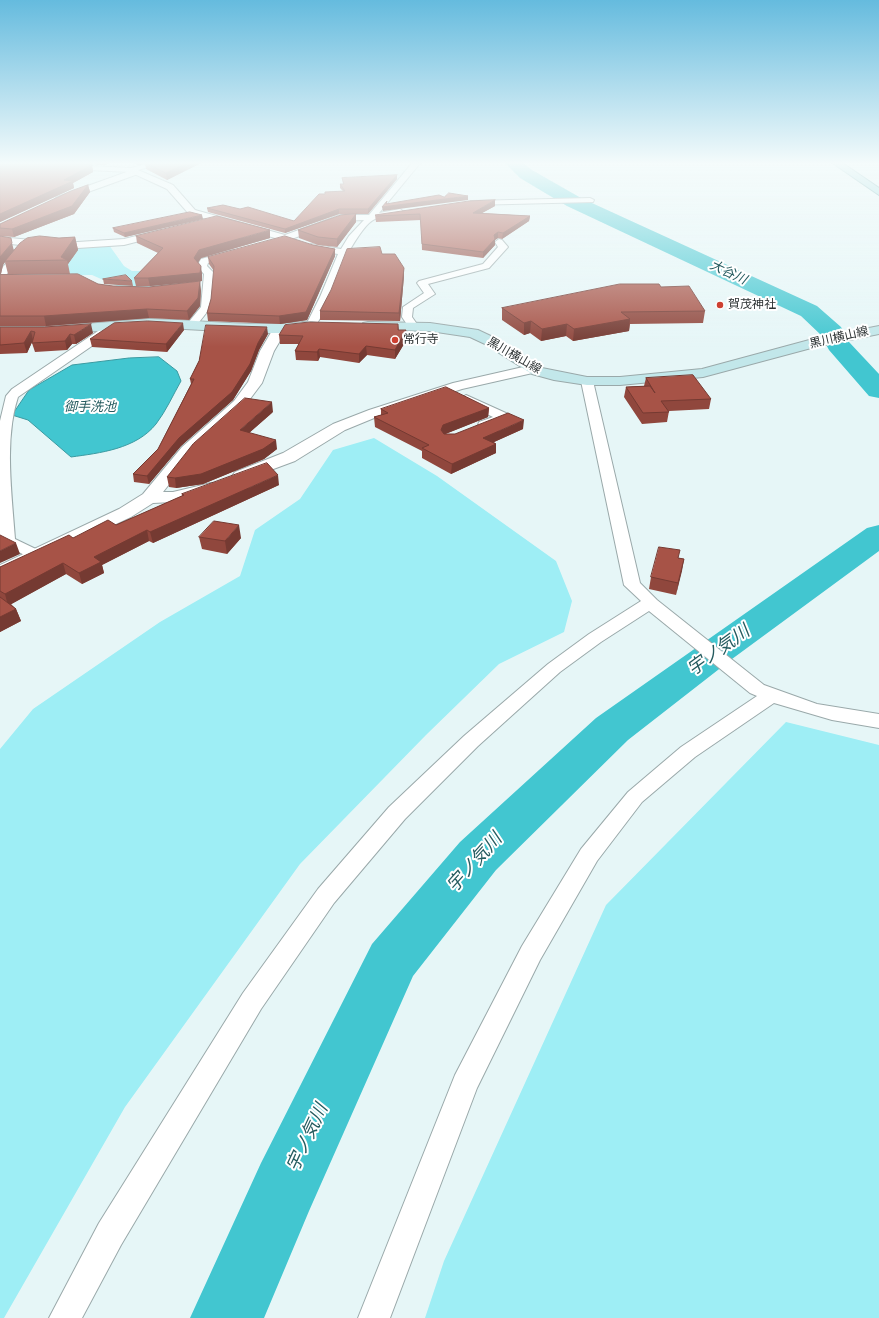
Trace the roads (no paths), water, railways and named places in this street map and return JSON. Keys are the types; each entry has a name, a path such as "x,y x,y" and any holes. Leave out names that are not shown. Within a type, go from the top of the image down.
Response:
{"main road":[{"path":"0,331 46,331 149,323 280,329 311,325 326,326"},
{"name":"黒川横山線","path":"356,326 453,329 473,333 490,341 532,369 554,376 587,381 627,381 703,373 820,342 879,330"}],"street":[{"path":"196,225 203,224"},
{"path":"231,224 286,238 317,249 344,252"},
{"path":"264,244 286,238 321,224"},
{"path":"311,325 325,297 344,252 352,238 364,224"},
{"path":"0,240 62,246 124,242 167,232"},
{"path":"414,327 407,318 408,307 430,294 422,283 486,266 503,247 499,242"},
{"path":"0,276 19,253 33,243"},
{"path":"192,324 206,307 209,274 202,266 204,260 242,250"},
{"path":"0,279 15,279"},
{"path":"196,285 209,285"},
{"path":"36,555 7,540 2,420 12,396 18,391 105,331 119,325"},
{"path":"0,572 125,513 149,498 188,450 215,427 243,399 255,383 267,351 280,329"},
{"path":"149,498 173,497 208,488 289,457 339,427 374,413 448,390 532,369"},
{"path":"587,381 632,585 648,598 657,608 764,692 845,717 879,721"},
{"path":"448,390 504,417 469,431"},
{"path":"65,1318 110,1234 252,1001 326,896 397,813 471,741 554,668 596,638 657,608"},
{"path":"374,1318 465,1084 531,953 589,855 635,797 688,752 764,692"}],"water":[{"name":"御手洗池","path":"159,357 177,371 181,381 156,424 148,432 128,444 94,454 71,457 28,420 12,415 29,390 72,365 129,358"}],"waterway":[{"name":"大谷川","path":"620,224 809,311 832,332 838,345 879,390"},
{"name":"宇ノ気川","path":"227,1318 285,1187 392,961 478,856 612,729 718,650 879,535"}],"place":[{"name":"賀茂神社","path":"720,305"},
{"name":"常行寺","path":"395,340"}]}
